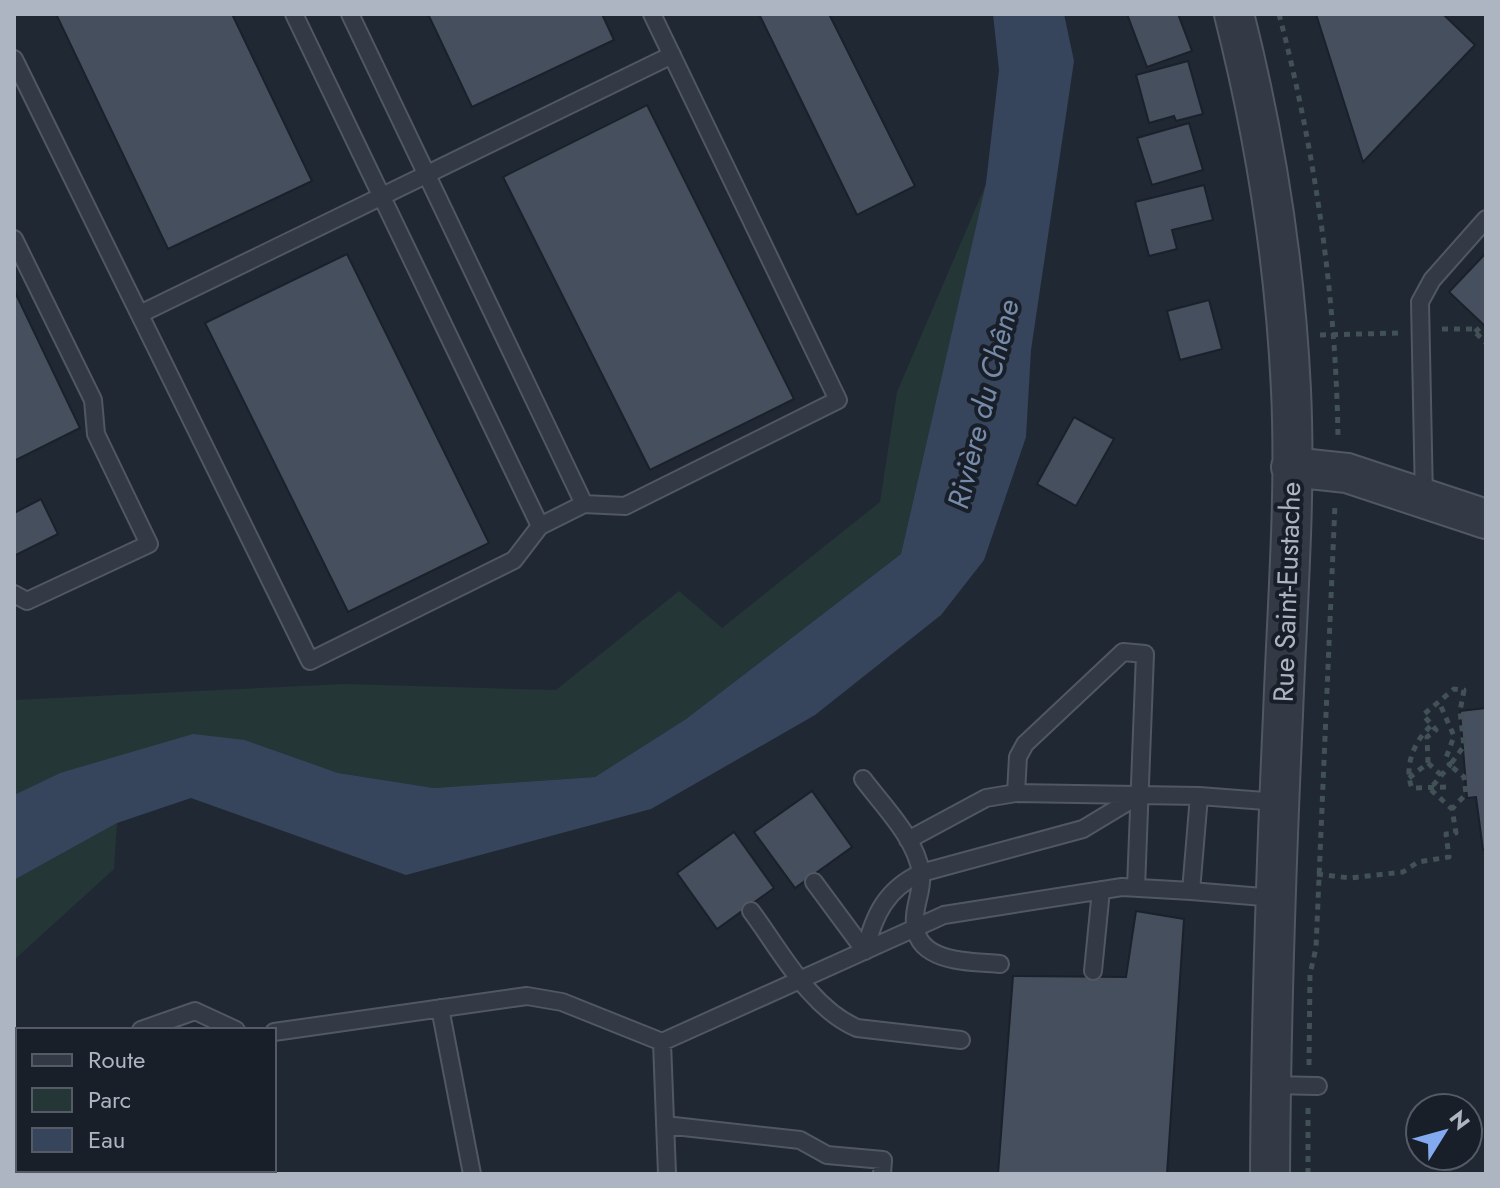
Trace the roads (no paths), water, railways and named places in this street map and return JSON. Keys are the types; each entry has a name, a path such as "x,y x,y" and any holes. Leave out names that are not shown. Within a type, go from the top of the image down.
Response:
{"street":[{"name":"Rue Saint-Eustache","path":"1234,14 1258,122 1282,279 1291,390 1270,1174"},
{"path":"1291,467 1347,473 1486,519"}],"lane":[{"path":"294,14 540,526"},
{"path":"350,14 584,504"},
{"path":"14,59 310,661 514,560 540,526 584,504 625,506 838,400 652,14"},
{"path":"140,314 672,55"},
{"path":"1424,499 1426,453 1420,302 1424,292 1486,219"},
{"path":"14,239 93,400 96,434 149,544 27,601 14,594"},
{"path":"1016,793 1018,757 1025,744 1123,652 1145,654 1136,888"},
{"path":"863,779 908,840 921,873 916,928 926,946 944,959 1000,964"},
{"path":"908,840 986,798 1016,793 1142,793 1279,802"},
{"path":"865,951 879,909 890,893 921,873 1083,829 1142,793"},
{"path":"1191,891 1199,796"},
{"path":"814,882 865,951"},
{"path":"276,1032 541,997 662,1042 944,915 1101,890 1136,888 1275,898"},
{"path":"1093,971 1101,890"},
{"path":"751,911 831,1013 857,1028 961,1040"},
{"path":"440,1008 472,1174"},
{"path":"147,1028 195,1011 232,1028"},
{"path":"662,1042 667,1174"},
{"path":"1270,1085 1312,1086"},
{"path":"665,1125 800,1140 827,1155 883,1160 882,1174"}],"water":[{"name":"Rivière du Chêne","path":"993,14 1064,14 1074,61 1031,350 1026,437 984,560 941,615 815,715 651,809 406,875 191,798 117,823 14,880 14,795 60,773 193,734 245,740 338,773 434,788 595,777 686,719 901,554 986,183 999,70"}]}
